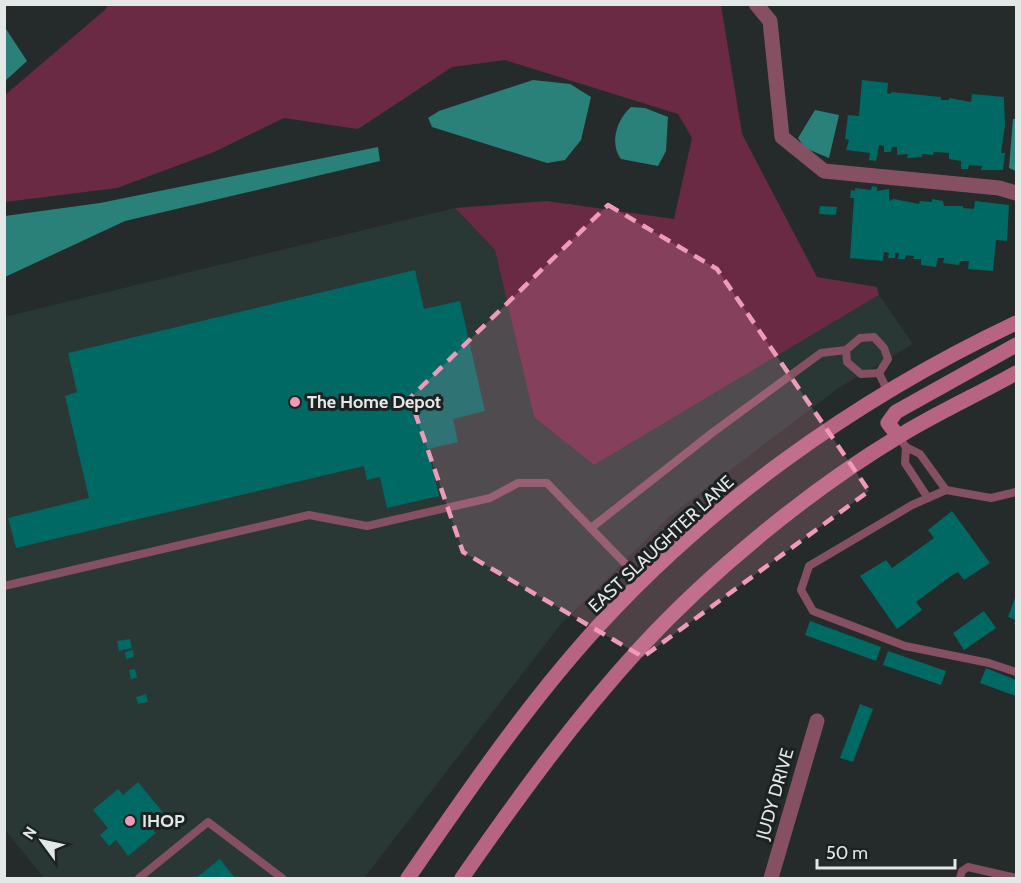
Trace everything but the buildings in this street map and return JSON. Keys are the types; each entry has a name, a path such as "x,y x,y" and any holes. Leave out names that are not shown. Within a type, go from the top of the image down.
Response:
{"main road":[{"name":"EAST SLAUGHTER LANE","path":"408,879 468,790 555,676 643,582 767,475 832,428 888,392 1017,323"},
{"path":"902,442 888,423 896,412 1017,345"},
{"path":"462,879 537,771 642,646 764,534 902,442 1017,373"}],"street":[{"path":"756,4 770,21 782,137 824,171 999,188 1017,193"},
{"name":"JUDY DRIVE","path":"771,879 817,721"}],"lane":[{"path":"591,528 821,353 846,350 860,338 874,337 884,348 888,359 879,373"},
{"path":"846,350 847,362 861,374 879,373"},
{"path":"879,373 888,392"},
{"path":"902,442 920,454 946,490"},
{"path":"902,442 905,463 928,498"},
{"path":"4,586 309,515 367,526 490,498 518,483 547,483 643,582"},
{"path":"1017,492 991,498 946,490 928,498 809,566 801,590 813,611 905,646 989,663 1017,672"},
{"path":"140,879 208,822 282,879"},
{"path":"960,879 962,871 968,867 1017,878"}],"highlighted area":[{"path":"608,205 717,269 869,491 643,657 463,552 410,398"}],"shaded area":[{"path":"107,5 721,5 742,134 817,277 877,287 879,295 594,465 534,417 495,250 455,208 547,201 674,219 692,138 678,114 505,60 452,67 358,129 284,118 214,152 117,188 5,202 5,95 106,9"},
{"path":"455,208 495,250 534,417 594,465 879,295 913,344 837,389 671,515 561,624 364,878 44,878 5,830 4,317"}],"water":[{"path":"4,26 27,61 5,81 4,81"},
{"path":"533,80 570,84 591,97 581,140 565,160 547,163 432,127 428,118 439,111"},
{"path":"631,107 645,108 668,117 666,151 658,166 621,159 617,153 616,132 622,118"},
{"path":"815,110 839,115 829,158 805,148 798,138"},
{"path":"1013,119 1016,119 1016,171 1009,168"},
{"path":"378,147 380,161 125,221 5,277 5,216 100,203"}],"place":[{"name":"The Home Depot","path":"295,402"},
{"name":"IHOP","path":"130,821"}]}
